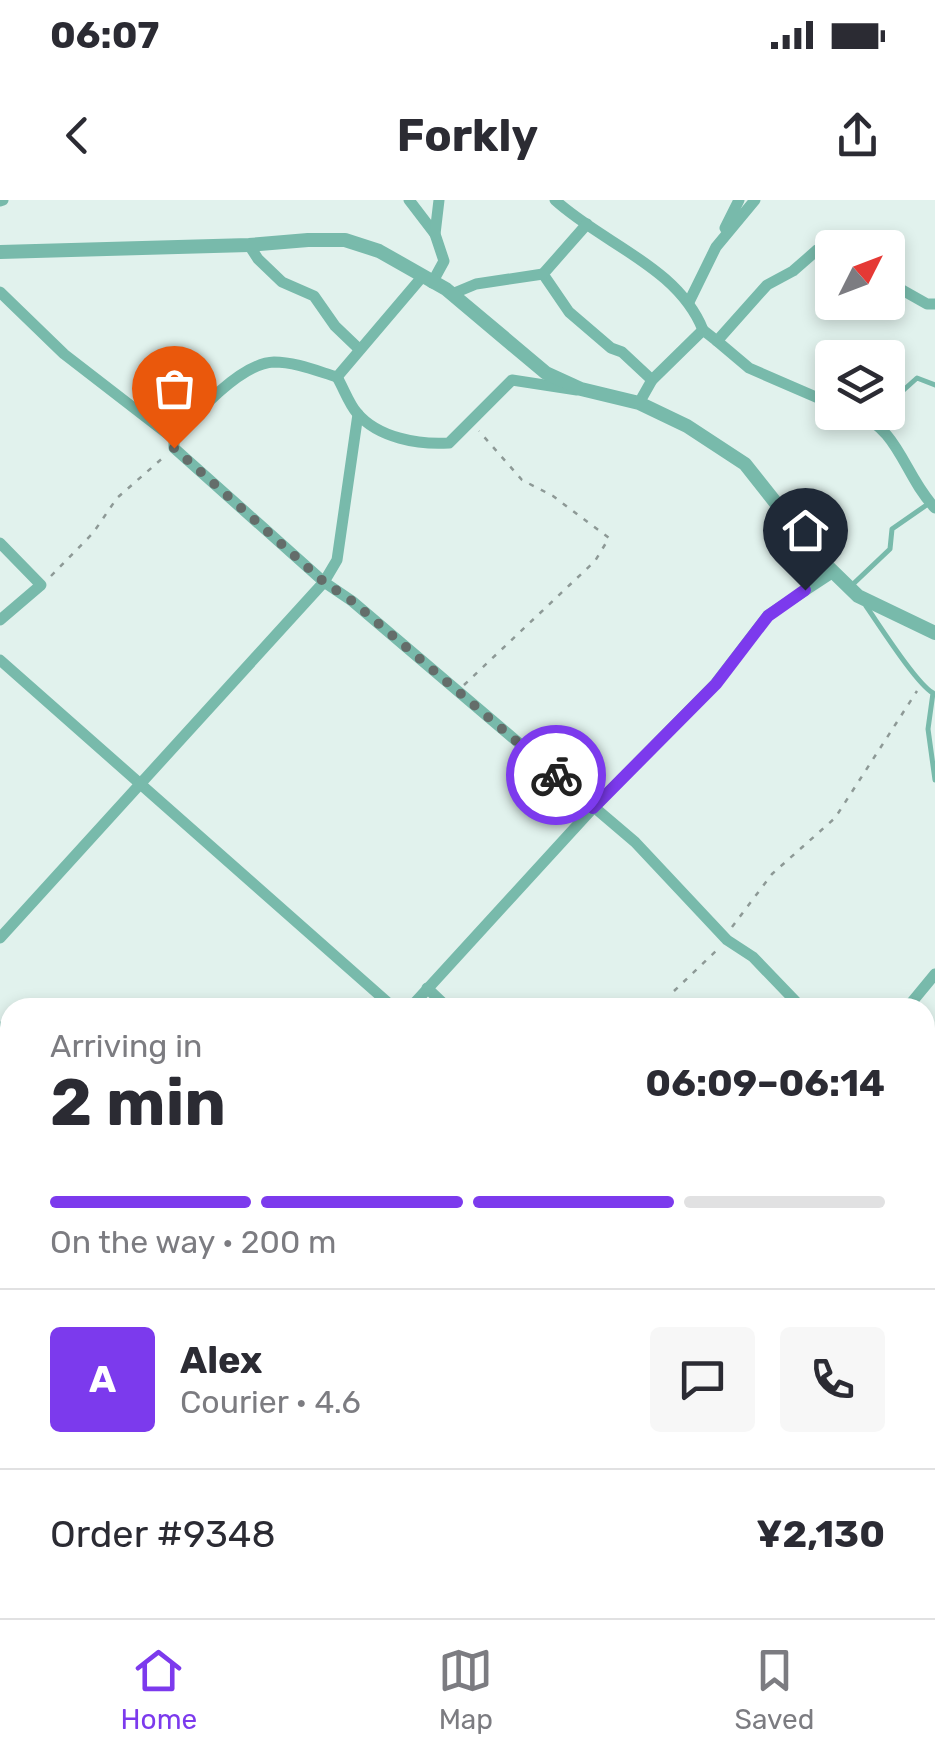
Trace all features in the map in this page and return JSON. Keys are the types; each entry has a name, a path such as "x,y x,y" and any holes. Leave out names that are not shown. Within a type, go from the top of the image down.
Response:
{"street":[{"path":"337,378 444,261 435,234 409,200"},
{"path":"435,234 439,200"},
{"path":"689,302 739,200"},
{"path":"720,242 755,200"},
{"path":"559,201 642,261 689,302 703,330 749,368 815,397"},
{"path":"452,294 476,284 543,274 587,224"},
{"path":"0,252 345,240 379,252 452,294 546,373 581,389"},
{"path":"248,245 282,282 314,296 335,326 359,350"},
{"path":"717,341 767,285 793,271 815,251"},
{"path":"543,274 569,312 652,380"},
{"path":"0,292 64,354 174,444 324,582 352,601 635,842 727,940 753,957 792,998"},
{"path":"905,292 926,304 935,304"},
{"path":"639,403 652,380 703,330"},
{"path":"174,444 196,413 241,376 272,362 306,367 337,378 358,414 386,434 435,444 449,443 512,380 581,389 639,403 687,426 745,464 832,572 854,592 935,633"},
{"path":"0,938 324,582 337,560 358,414"},
{"path":"887,430 902,462 933,504"},
{"path":"0,544 40,585 0,620"},
{"path":"418,998 593,808 716,684 768,616 832,572"},
{"path":"0,660 383,998"},
{"path":"915,998 935,974"},
{"path":"427,988 438,998"}],"lane":[{"path":"905,389 918,378 935,385"},
{"path":"933,504 892,529 890,550 854,592 915,672 921,686 934,693 928,729 935,780"}],"path":[{"path":"457,692 595,561 609,538 553,496 522,480 471,423"},
{"path":"40,585 93,532 116,498 174,444"},
{"path":"674,991 727,940 733,924 772,874 834,818 921,686"}],"way so far":[{"path":"174,448 324,582 352,601 556,775"}],"route":[{"path":"556,775 593,808 716,684 768,616 805,590"}]}
